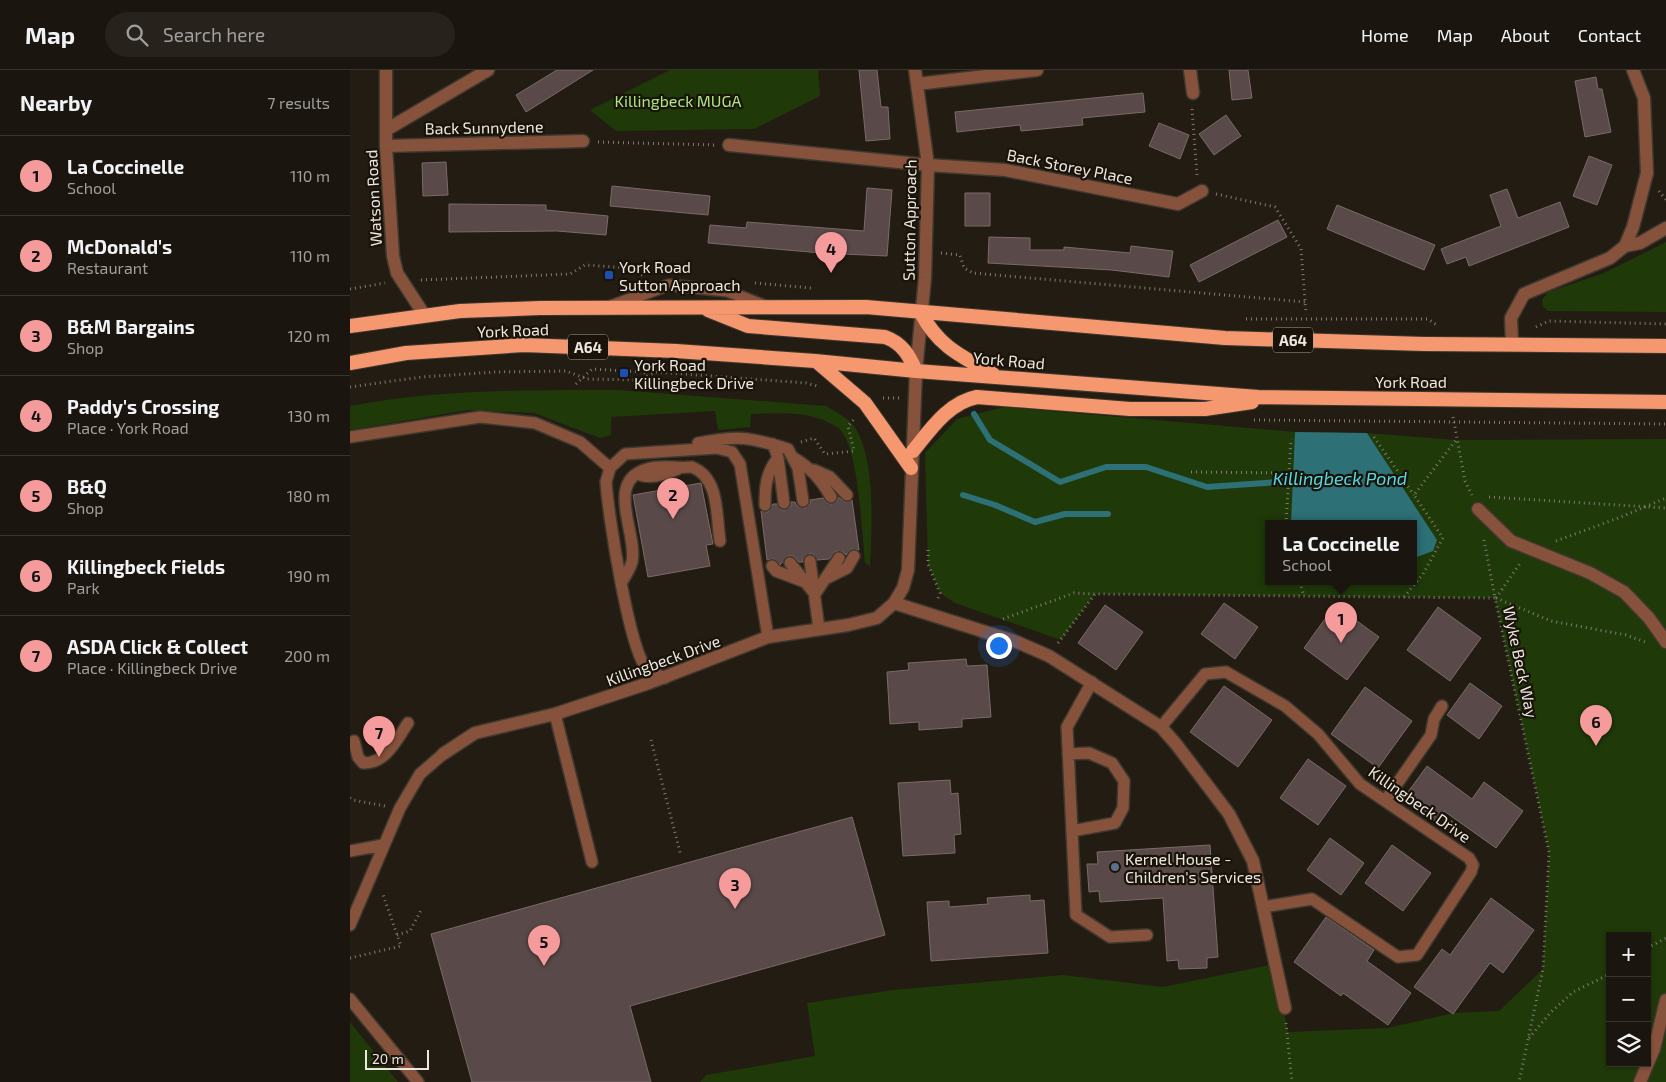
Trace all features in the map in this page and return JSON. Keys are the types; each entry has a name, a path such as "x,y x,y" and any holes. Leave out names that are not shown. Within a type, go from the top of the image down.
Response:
{"highway":[{"name":"York Road","path":"350,326 460,311 604,308 866,307 1225,338 1666,346"},
{"path":"703,308 748,326 885,337 896,341 908,354 916,371"},
{"path":"921,313 931,331 946,346 998,377"},
{"name":"York Road","path":"350,364 406,353 524,345 676,351 1248,396 1666,402"},
{"path":"815,361 865,403 912,468"},
{"path":"913,451 948,411 966,399 977,397 1130,408 1206,409 1285,397"}],"street":[{"name":"Watson Road","path":"386,70 386,146 393,256 397,273 425,316"},
{"path":"386,130 488,70"},
{"name":"Sutton Approach","path":"915,70 928,165 925,268 916,371"},
{"path":"917,84 1037,70"},
{"path":"1190,70 1192,93"},
{"path":"1625,246 1633,227 1647,173 1644,98 1633,70"},
{"name":"Back Sunnydene","path":"386,146 583,141"},
{"name":"Back Storey Place","path":"729,145 928,165 1005,170 1178,204 1202,191"},
{"path":"1512,344 1511,318 1524,294 1610,258 1625,246 1640,243 1666,228"},
{"name":"Killingbeck Drive","path":"443,754 474,733 555,714 664,678 768,638 877,618 894,603 903,588 908,570 916,371"},
{"path":"1478,509 1511,541 1590,573 1624,592 1649,618 1666,642"},
{"path":"894,603 1017,642 1049,656 1160,727 1176,744 1229,814 1253,861 1285,1008"},
{"path":"1640,1082 1654,1049 1666,1000"}],"lane":[{"path":"604,308 669,285 727,291 768,307"},
{"path":"350,437 480,417 535,423 580,442 610,468"},
{"path":"660,452 727,437 753,438 773,444 790,453 808,467 820,480 831,497"},
{"path":"773,444 778,458 784,503"},
{"path":"664,678 647,670 636,647 621,583 606,482 610,468 625,454 717,448 732,452 740,464 768,638"},
{"path":"660,452 684,458 699,469 712,486 720,541"},
{"path":"790,453 798,468 803,501"},
{"path":"765,505 770,466 778,458"},
{"path":"621,583 632,562 624,500 626,487 631,478 644,469 669,465 678,468 692,466 699,469"},
{"path":"808,467 830,477 847,495"},
{"path":"825,579 846,568 854,556"},
{"path":"815,594 839,558"},
{"path":"810,561 819,629"},
{"path":"790,564 815,594"},
{"path":"772,566 776,571 804,582"},
{"name":"Killingbeck Drive","path":"1160,727 1205,674 1226,672 1285,706 1318,734 1360,784 1468,858 1473,865 1471,872 1417,955 1398,957 1312,899 1263,907"},
{"path":"1092,682 1067,728 1076,916 1110,937 1147,935"},
{"path":"1385,801 1431,735 1434,719 1442,706"},
{"path":"555,714 592,862"},
{"path":"354,741 358,757 363,763 372,763 387,754 408,723"},
{"path":"1068,754 1089,753 1112,763 1124,781 1123,808 1115,823 1072,831"},
{"path":"350,925 400,808 420,774 443,754"},
{"path":"350,851 383,845"},
{"path":"350,999 418,1082"}],"path":[{"path":"1192,93 1197,177 1202,191 1275,207 1301,249 1306,314"},
{"path":"583,141 729,145"},
{"path":"940,253 960,255 964,268 973,273 1305,302"},
{"path":"350,289 402,282 570,274 585,265 630,268 643,276 652,276"},
{"path":"752,283 819,288"},
{"path":"1244,319 1428,319 1442,328"},
{"path":"1511,328 1534,328 1549,321 1666,324"},
{"path":"576,384 592,370 644,372 653,386"},
{"path":"350,387 422,377 495,372 566,371 583,378 638,380 656,372 806,383 824,389"},
{"path":"1451,398 1465,481 1478,509 1495,598"},
{"path":"790,453 795,443 814,438 825,454 854,451 848,426 854,420 855,415"},
{"path":"1246,420 1401,421 1454,424 1666,424"},
{"path":"1374,437 1443,538 1417,581"},
{"path":"1286,520 1292,439"},
{"path":"1414,495 1457,440"},
{"path":"1191,472 1289,474"},
{"path":"1472,496 1666,508"},
{"path":"1495,598 1522,561 1552,542 1666,498"},
{"path":"927,546 928,564 940,593 930,615"},
{"path":"1301,585 1304,596"},
{"path":"1404,597 1414,585"},
{"name":"Wyke Beck Way","path":"998,620 1018,615 1074,593 1495,598 1549,852 1543,969 1519,1082"},
{"path":"1049,656 1095,594"},
{"path":"1495,598 1551,621 1626,635 1650,644"},
{"path":"651,740 681,856"},
{"path":"350,798 400,808"},
{"path":"350,958 401,946 380,886 370,876"},
{"path":"397,935 410,931 421,910"},
{"path":"1651,946 1666,938"},
{"path":"1528,1039 1551,1012 1573,992 1606,976"},
{"path":"1285,1008 1292,1082"}],"green space":[{"name":"Killingbeck MUGA","path":"670,70 818,70 820,96 754,129 616,131 590,110"},
{"path":"1666,242 1666,312 1548,311 1543,307 1542,300 1548,292 1604,273"},
{"path":"619,390 826,406 845,417 854,426 866,456 872,513 870,566 865,563 861,511 855,469 850,450 844,436 837,427 806,415 751,414 750,427 718,430 715,411 611,417 611,435 600,438 534,413 468,410 350,430 350,406 383,400 450,393"},
{"path":"1004,407 1295,432 1367,433 1457,440 1666,439 1666,1082 700,1082 706,1075 815,1056 807,1003 893,990 1063,975 1163,987 1275,964 1288,1032 1387,1028 1454,1013 1499,1011 1543,969 1549,852 1495,598 1095,594 1061,640 955,603 940,593 928,564 925,453 957,419"},
{"path":"350,1022 398,1082 350,1082"}],"water":[{"name":"Killingbeck Pond","path":"1295,432 1367,433 1437,540 1433,551 1417,557 1417,520 1291,520"}],"building":[{"path":"557,70 593,70 526,112 516,95"},
{"path":"859,70 877,70 881,107 888,107 890,139 866,141"},
{"path":"1229,70 1248,70 1252,98 1232,100"},
{"path":"1596,77 1598,89 1602,89 1611,132 1585,137 1575,81"},
{"path":"1143,93 1145,112 1082,118 1083,125 1021,131 1020,125 957,132 955,112"},
{"path":"1226,115 1241,136 1214,155 1199,134"},
{"path":"1159,123 1189,135 1180,159 1149,146"},
{"path":"1589,156 1612,165 1597,205 1573,196"},
{"path":"446,162 448,195 423,196 422,163"},
{"path":"612,186 710,196 708,215 610,206"},
{"path":"867,188 892,190 887,256 821,253 708,243 710,225 746,228 747,222 864,231"},
{"path":"1507,189 1518,218 1560,202 1569,227 1469,266 1466,257 1447,264 1441,249 1501,226 1490,195"},
{"path":"965,193 990,193 990,226 965,226"},
{"path":"449,204 546,205 546,210 608,216 606,235 557,231 449,232"},
{"path":"1337,205 1435,245 1424,270 1327,229"},
{"path":"1278,220 1287,237 1199,282 1190,265"},
{"path":"989,237 1030,238 1030,250 1064,250 1064,247 1130,253 1131,246 1173,251 1169,277 1112,270 988,263"},
{"path":"701,483 713,544 706,545 710,566 648,577 633,495"},
{"path":"838,497 845,502 852,500 859,550 851,549 846,555 843,552 836,551 829,559 817,560 813,554 809,554 803,558 803,562 799,562 793,556 788,556 780,565 774,559 767,560 761,511 768,512 773,504 777,504 781,510 785,510 791,506 791,502 795,502 797,506 805,508 810,504 810,500 823,498 827,503 832,504 837,501"},
{"path":"1224,603 1258,627 1235,659 1201,634"},
{"path":"1105,605 1143,632 1116,670 1078,643"},
{"path":"1335,605 1379,637 1347,680 1304,648"},
{"path":"1438,607 1481,638 1450,681 1407,650"},
{"path":"966,659 967,666 987,665 991,717 962,719 962,727 919,730 919,722 890,724 887,672 909,670 908,663"},
{"path":"1470,683 1502,706 1479,739 1447,715"},
{"path":"1224,686 1272,720 1238,767 1190,732"},
{"path":"1365,687 1412,721 1378,768 1331,734"},
{"path":"1308,759 1346,786 1318,825 1280,798"},
{"path":"1427,766 1472,799 1484,782 1523,811 1496,848 1444,811 1436,822 1403,799"},
{"path":"950,780 951,794 958,793 961,834 954,835 955,853 903,856 898,783"},
{"path":"852,817 885,935 630,1006 651,1082 472,1082 431,934"},
{"path":"1330,838 1364,863 1341,895 1307,870"},
{"path":"1210,845 1218,957 1207,958 1207,968 1179,969 1178,960 1167,961 1163,898 1100,902 1099,891 1089,892 1087,864 1098,864 1097,852"},
{"path":"1392,845 1431,873 1403,911 1365,883"},
{"path":"1030,895 1030,901 1044,900 1048,953 931,961 927,902 949,901 949,907 988,904 987,898"},
{"path":"1491,898 1534,930 1503,973 1490,963 1453,1014 1414,987 1442,949 1450,955"},
{"path":"1326,917 1374,950 1367,961 1411,993 1388,1025 1343,993 1341,996 1294,962"}],"waterway":[{"path":"974,414 990,440 1060,482 1106,467 1146,467 1207,487 1293,481"},
{"path":"963,495 995,505 1035,522 1065,514 1108,514"}],"place":[{"name":"Paddy's Crossing","path":"831,273"},
{"name":"York Road Sutton Approach","path":"609,275"},
{"name":"York Road Killingbeck Drive","path":"624,373"},
{"name":"McDonald's","path":"673,519"},
{"name":"La Coccinelle","path":"1341,643"},
{"name":"Killingbeck Fields","path":"1596,746"},
{"name":"ASDA Click & Collect","path":"379,757"},
{"name":"Kernel House - Children's Services","path":"1115,867"},
{"name":"B&M Bargains","path":"735,909"},
{"name":"B&Q","path":"544,966"}]}
